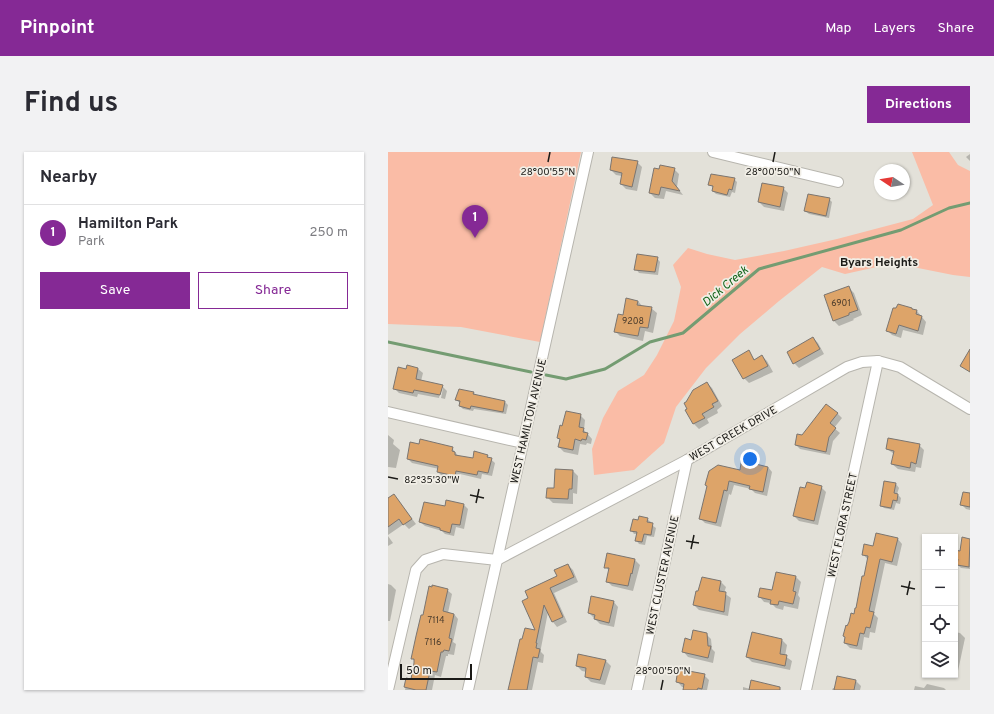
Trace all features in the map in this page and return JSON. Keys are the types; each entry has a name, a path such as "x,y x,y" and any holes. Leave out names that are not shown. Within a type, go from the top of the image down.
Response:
{"street":[{"name":"WEST HAMILTON AVENUE","path":"468,690 588,152"},
{"path":"713,152 838,182"},
{"name":"WEST CREEK DRIVE","path":"497,560 687,460 847,367 862,362 878,361 900,367 970,409"},
{"name":"WEST FLORA STREET","path":"806,690 878,361"},
{"path":"388,412 523,443"},
{"name":"WEST CLUSTER AVENUE","path":"637,690 687,460"},
{"path":"388,690 416,570 425,560 443,554 497,560"}],"shaded area":[{"path":"388,152 581,152 540,342 461,327 388,324"},
{"path":"912,152 949,152 958,165 970,171 970,277 908,266 881,266 845,274 822,267 740,334 706,368 676,407 664,443 634,470 594,475 592,449 603,418 618,391 644,375 657,355 674,321 681,287 673,265 688,248 735,260 837,239 913,219 933,205"}],"building":[{"path":"612,157 638,161 632,187 620,184 622,173 610,170"},
{"path":"660,165 675,168 672,181 680,191 661,187 659,195 649,193 654,168 659,169"},
{"path":"711,174 735,178 732,190 729,189 727,195 712,191 713,186 708,185"},
{"path":"762,183 784,187 780,207 758,202"},
{"path":"808,194 830,198 826,216 804,211"},
{"path":"637,254 658,257 655,272 634,270"},
{"path":"849,286 858,310 833,321 824,295"},
{"path":"626,298 638,301 637,305 652,307 648,328 640,327 638,336 614,332 618,314 623,315"},
{"path":"898,304 917,310 916,314 922,316 918,331 899,325 896,334 886,331 893,308 896,308"},
{"path":"813,337 820,349 793,364 787,352"},
{"path":"970,349 970,372 960,366"},
{"path":"749,350 754,360 762,355 768,366 743,379 732,360"},
{"path":"407,365 418,368 416,379 443,385 440,395 414,390 413,393 393,389 398,367 406,369"},
{"path":"707,382 718,401 712,404 714,407 702,414 705,418 693,424 685,410 687,409 684,403 693,390"},
{"path":"459,389 474,392 473,394 505,401 503,412 471,406 470,409 459,406 460,401 455,400"},
{"path":"826,404 838,413 830,423 836,428 829,437 826,452 795,445 797,434 802,435"},
{"path":"566,411 581,414 579,427 584,428 583,432 588,433 586,440 582,439 581,441 575,439 573,450 558,447 560,439 557,438 560,425 562,426"},
{"path":"888,438 920,444 916,464 911,462 910,468 891,464 894,451 886,449"},
{"path":"420,439 453,447 452,451 455,452 455,455 473,458 474,451 488,455 487,457 492,458 488,473 478,471 477,475 456,471 455,476 437,472 438,466 407,459 410,442 419,444"},
{"path":"742,456 754,459 753,461 756,461 756,464 768,467 763,492 749,489 750,486 729,481 727,491 724,490 716,523 699,519 709,471 718,465 740,470"},
{"path":"555,469 573,470 572,489 569,489 568,499 546,498 547,488 554,488"},
{"path":"884,481 896,483 894,493 898,494 897,501 893,500 891,508 880,506"},
{"path":"807,482 822,486 814,521 793,516 800,487 805,488"},
{"path":"963,492 970,493 970,507 960,505"},
{"path":"394,494 412,519 403,525 399,519 388,527 388,498"},
{"path":"446,500 464,504 460,525 452,524 450,533 440,530 440,528 419,522 424,502 445,506"},
{"path":"639,516 648,518 647,522 653,523 651,535 644,534 642,542 635,541 637,532 630,531 633,519 638,520"},
{"path":"876,533 898,538 892,562 880,559 869,611 874,612 870,628 866,627 864,634 860,633 857,646 844,643 845,637 843,636 851,613 854,614 862,576 864,576 868,556 862,555 864,544 873,546"},
{"path":"962,537 970,539 969,567 958,565 958,551 960,551"},
{"path":"607,553 635,559 628,586 606,582 609,568 604,568"},
{"path":"568,564 574,577 550,588 563,617 552,622 544,605 536,643 536,648 540,649 538,658 533,657 527,690 508,690 520,639 522,639 525,628 535,630 522,601 528,598 525,591 557,576 554,570"},
{"path":"776,572 796,576 793,591 796,592 793,604 779,601 778,605 770,604 771,600 758,597 760,588 772,590"},
{"path":"702,577 721,581 719,591 726,592 724,612 693,605 696,591 698,591"},
{"path":"432,585 448,589 443,611 454,614 449,638 452,639 449,651 444,650 441,652 437,672 430,671 426,690 416,690 404,687 406,678 411,679 414,659 411,659 416,636 421,615 423,615 429,586 432,587"},
{"path":"591,596 614,601 609,623 594,619 595,615 588,613"},
{"path":"693,630 707,633 708,646 711,646 708,658 682,652 685,638 691,640"},
{"path":"752,632 782,639 780,654 787,655 785,666 746,657"},
{"path":"578,654 606,660 600,680 585,677 586,668 576,666"},
{"path":"678,669 705,674 702,689 698,688 697,690 683,690 684,684 676,682"},
{"path":"837,676 856,680 854,690 834,690"},
{"path":"751,680 780,687 780,690 749,690"}],"waterway":[{"name":"Dick Creek","path":"546,375 566,379 605,369 650,342 683,333 759,269 901,230 949,208 970,203"},
{"name":"Dick Creek","path":"388,342 531,372"}],"place":[{"name":"Hamilton Park","path":"475,238"}],"district":[{"name":"Byars Heights","path":"879,262"}]}
